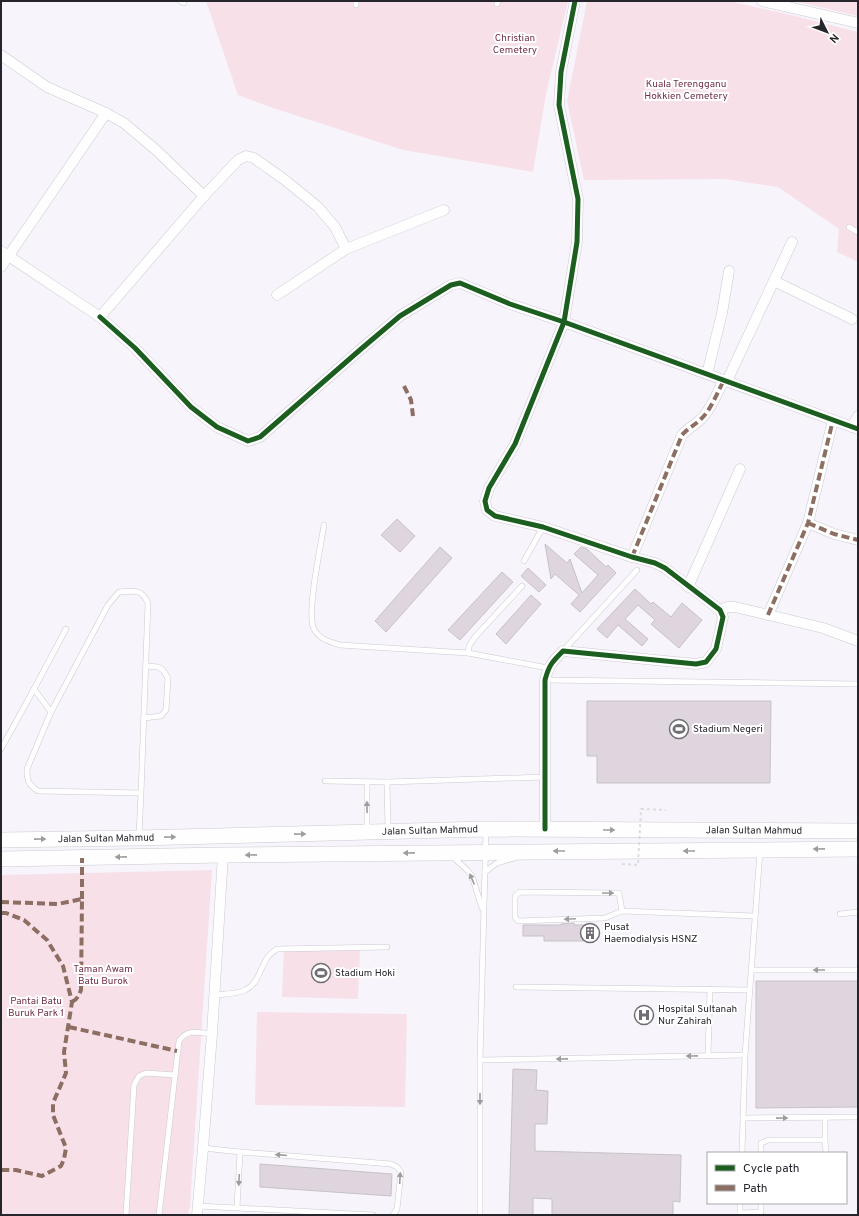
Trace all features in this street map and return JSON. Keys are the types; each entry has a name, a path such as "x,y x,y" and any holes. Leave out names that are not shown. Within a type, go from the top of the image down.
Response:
{"main road":[{"name":"Jalan Sultan Mahmud","path":"1,840 486,829 858,831"},
{"name":"Jalan Sultan Mahmud","path":"1,859 448,852 858,849"}],"street":[{"path":"545,829 545,680 548,668 553,661 563,652 696,664 706,662 716,649 723,617 720,610 655,563 632,557 543,527 494,516 487,510 485,501 489,488 515,444 564,322 577,242 578,199 559,105 561,72 575,1"},
{"path":"762,1 858,23"},
{"path":"1,55 47,87 106,113 124,123 204,196"},
{"path":"1,267 5,254 106,113"},
{"path":"100,317 204,196 238,160 246,156 254,158 285,180 318,208 335,227 346,249"},
{"path":"278,295 346,249 444,210"},
{"path":"632,557 682,435 706,414 726,381 792,242"},
{"path":"5,254 100,317 135,348 191,407 217,427 248,441 260,437 400,316 451,285 460,283 510,304 564,322 855,428 858,416"},
{"path":"707,374 722,313 729,271"},
{"path":"774,281 852,319"},
{"path":"768,615 808,523 833,420"},
{"path":"688,587 740,469"},
{"path":"808,523 834,534 858,540"},
{"path":"720,610 735,606 823,628 858,641"},
{"path":"198,1210 212,1034 223,855"}],"lane":[{"path":"849,227 858,232"},
{"path":"324,525 313,593 312,622 318,635 326,640 340,645 468,654 548,668"},
{"path":"524,561 543,527"},
{"path":"563,652 637,570"},
{"path":"468,654 469,646 475,637 522,586"},
{"path":"138,838 141,793 148,603 144,595 137,591 119,592 108,605 51,712 27,769 27,779 30,786 38,791 141,793"},
{"path":"1,749 66,629"},
{"path":"144,718 161,716 166,710 168,678 163,670 158,667 146,666"},
{"path":"545,680 858,684"},
{"path":"34,689 51,712"},
{"path":"325,781 387,782 545,777"},
{"path":"367,782 367,832"},
{"path":"387,782 388,832"},
{"path":"480,1215 480,1060 486,829"},
{"path":"742,1152 745,1056 760,850"},
{"path":"448,852 472,876 483,913"},
{"path":"485,872 497,863 540,852"},
{"path":"622,911 619,893 520,892 515,896 515,917 518,920 605,918 622,911 755,916"},
{"path":"840,914 858,912"},
{"path":"214,995 244,991 252,986 259,976 266,959 277,949 387,947"},
{"path":"752,970 858,970"},
{"path":"516,987 750,990"},
{"path":"708,1056 710,989"},
{"path":"159,1215 179,1041 183,1035 188,1032 212,1034"},
{"path":"480,1060 745,1056"},
{"path":"126,1215 134,1085 139,1076 146,1073 175,1075"},
{"path":"743,1118 858,1117"},
{"path":"825,1118 826,1152"},
{"path":"761,1152 761,1143 769,1140 825,1140"},
{"path":"203,1148 391,1164 397,1166 400,1172 397,1209 394,1215"},
{"path":"237,1207 240,1152"},
{"path":"740,1214 761,1212 761,1204"},
{"path":"198,1210 237,1207 373,1215"}],"path":[{"path":"622,864 638,865 641,809 666,810"}],"green space":[{"name":"Christian Cemetery","path":"206,1 568,1 546,94 533,172 403,150 270,107 238,95"},
{"name":"Kuala Terengganu Hokkien Cemetery","path":"587,1 728,1 858,32 858,262 837,252 839,229 778,187 724,179 584,180 567,101"},
{"path":"794,1 858,1 858,16"},
{"name":"Taman Awam Batu Burok","path":"212,870 190,1206 188,1215 1,1215 1,875"},
{"name":"Stadium Hoki","path":"284,948 360,950 358,999 282,997"},
{"path":"257,1012 407,1014 405,1107 255,1105"}],"building":[{"path":"397,519 415,536 400,552 381,535"},
{"path":"545,544 567,563 570,559 582,593 598,575 574,554 581,547 587,549 606,567 608,565 616,573 580,612 571,604 579,595 555,574 551,579"},
{"path":"440,547 452,558 386,632 375,621"},
{"path":"528,568 546,585 539,592 521,576"},
{"path":"502,572 513,582 460,640 448,630"},
{"path":"635,589 651,604 653,602 671,617 682,603 702,620 679,648 651,624 655,620 638,605 625,619 648,639 642,646 618,625 607,638 597,629"},
{"path":"531,595 541,604 506,644 496,634"},
{"name":"Stadium Negeri","path":"587,701 771,701 770,783 597,783 597,756 587,756"},
{"path":"574,923 574,925 595,925 595,941 544,941 544,936 523,936 523,925 561,925"},
{"path":"756,981 858,981 858,1107 756,1108"},
{"path":"513,1069 537,1070 536,1090 548,1091 547,1124 535,1124 535,1151 681,1155 680,1202 673,1201 673,1215 552,1215 552,1199 533,1198 533,1215 509,1215"},
{"path":"260,1164 392,1174 391,1196 260,1187"}],"marked path":[{"path":"632,557 682,435 705,415 724,380"},
{"path":"404,386 411,400 413,416"},
{"path":"768,615 808,523 833,420"},
{"path":"808,523 834,534 858,540"},
{"path":"82,858 82,899"},
{"path":"1,902 58,904 82,899 81,990 77,999 72,1002"},
{"path":"1,913 6,913 24,920 47,940 63,966 72,1002 64,1052 66,1073 53,1103 53,1115 66,1148 64,1159 61,1166 42,1176 16,1170 1,1170"},
{"path":"69,1027 177,1051"}],"cycle path":[{"path":"545,829 545,680 554,661 563,651 696,664 706,662 716,649 723,617 720,610 665,568 655,563 632,557 543,527 495,516 487,510 485,501 489,488 515,444 564,322 577,242 578,199 559,105 561,72 575,1"},
{"path":"100,317 135,348 191,407 217,427 248,441 260,437 400,316 451,285 460,283 510,304 564,322 858,429"}],"place":[{"name":"Stadium Negeri","path":"679,729"},
{"name":"Pusat Haemodialysis HSNZ","path":"590,933"},
{"name":"Stadium Hoki","path":"321,973"},
{"name":"Hospital Sultanah Nur Zahirah","path":"644,1015"}],"park label":[{"name":"Pantai Batu Buruk Park 1","path":"36,1006"}]}
